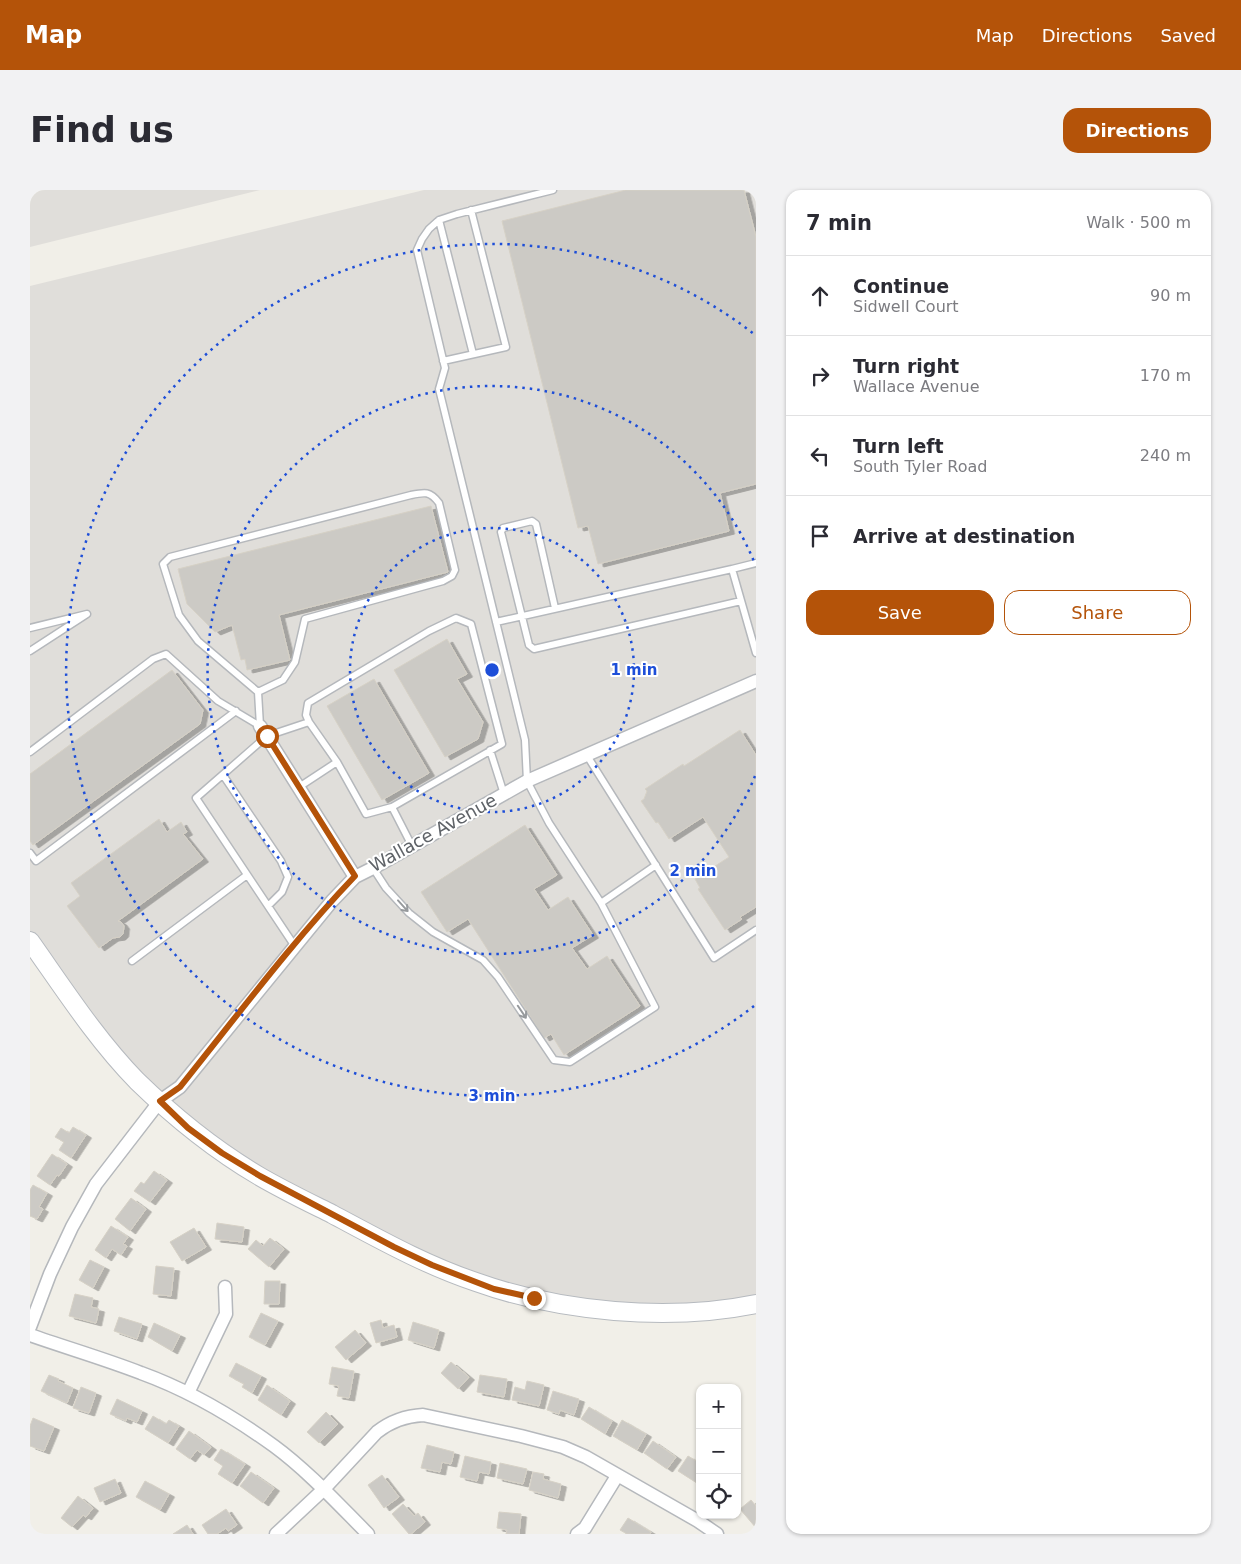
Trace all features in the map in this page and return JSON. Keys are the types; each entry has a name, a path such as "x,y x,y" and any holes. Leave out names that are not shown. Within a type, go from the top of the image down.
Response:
{"street":[{"name":"Wallace Avenue","path":"30,1327 50,1274 72,1227 96,1184 160,1101 180,1087 294,945 355,876 373,868 527,781 756,681"},
{"path":"264,731 355,876"},
{"path":"30,941 110,1051 137,1081 188,1128 222,1153 260,1176 394,1247 475,1282 534,1298 579,1307 609,1311 681,1312 756,1304"},
{"path":"188,1394 226,1314 225,1287"},
{"path":"30,1335 142,1373 188,1394 240,1423 275,1447 324,1489 368,1534"},
{"path":"276,1534 324,1489 377,1432 386,1425 411,1415 443,1419 563,1447 586,1457 698,1521 717,1534"},
{"path":"577,1534 585,1528 617,1476"}],"lane":[{"path":"373,868 386,888 409,913 434,932 483,960 498,977 554,1060 570,1062 655,1007 601,903 549,823 527,781 526,740 439,389 445,368 417,250 425,234 439,220 471,210 553,190"},
{"path":"443,361 506,347 471,210"},
{"path":"439,220 473,354"},
{"path":"258,692 283,680 295,662 304,619 443,581 452,576 455,570 439,503 434,496 422,493 411,495 170,557 163,564 179,615 198,641 258,692 264,731"},
{"path":"555,608 536,524 532,521 503,528 501,532 529,645 534,649 741,601"},
{"path":"496,622 756,563"},
{"path":"732,569 756,653"},
{"path":"30,628 87,614 30,651"},
{"path":"456,618 471,624 476,642 502,744 490,750 392,808 366,814 336,762 309,722 306,715 308,703 429,631 456,618"},
{"path":"30,752 153,659 166,654 218,701 264,731"},
{"path":"30,854 36,861 236,711"},
{"path":"294,945 196,798 223,774 264,731 309,722"},
{"path":"490,750 504,794"},
{"path":"586,754 714,958 756,930"},
{"path":"298,787 336,762"},
{"path":"223,774 281,861 288,877 282,892 268,906"},
{"path":"392,808 412,846"},
{"path":"601,903 656,866"},
{"path":"132,960 247,875"}],"shaded area":[{"path":"30,190 260,190 30,247"},
{"path":"424,190 756,190 756,1296 715,1304 650,1306 585,1302 505,1285 410,1249 240,1158 172,1103 106,1037 30,932 30,286"}],"building":[{"path":"626,190 744,190 756,237 756,484 720,493 729,531 598,564 588,526 578,528 502,221"},
{"path":"431,506 448,572 279,615 290,660 247,670 245,659 241,660 232,625 215,632 187,604 178,569"},
{"path":"447,639 467,674 457,679 483,722 478,739 445,757 394,670"},
{"path":"172,670 203,710 200,724 33,845 30,841 30,774"},
{"path":"374,679 429,773 382,800 327,706"},
{"path":"740,730 756,755 756,907 740,917 742,919 725,930 698,889 700,888 695,879 729,857 703,817 669,839 641,801 644,799 647,791 645,789"},
{"path":"159,819 167,832 181,822 187,832 183,834 203,859 118,921 124,926 123,934 120,937 113,938 99,948 67,906 80,896 71,883"},
{"path":"525,825 557,875 534,889 548,910 568,897 593,935 572,948 587,969 607,956 640,1006 564,1055 551,1034 544,1038 468,919 447,932 421,892"},
{"path":"73,1127 86,1135 71,1158 59,1150 64,1142 55,1137 61,1128 69,1133"},
{"path":"52,1154 67,1164 50,1185 37,1176"},
{"path":"154,1171 167,1180 150,1202 134,1191 141,1182 144,1184"},
{"path":"33,1185 47,1193 39,1207 43,1209 37,1219 30,1216 30,1190"},
{"path":"131,1198 146,1209 130,1231 115,1219"},
{"path":"217,1223 244,1227 242,1242 215,1239"},
{"path":"111,1226 128,1237 123,1244 127,1246 121,1255 112,1249 106,1258 95,1250"},
{"path":"194,1228 206,1247 182,1261 170,1242"},
{"path":"270,1238 284,1249 269,1267 248,1249 256,1240 263,1246"},
{"path":"90,1260 104,1267 93,1288 79,1280"},
{"path":"156,1266 174,1268 171,1296 153,1294"},
{"path":"265,1281 280,1281 279,1304 264,1304"},
{"path":"75,1294 93,1298 91,1307 99,1309 96,1323 69,1316"},
{"path":"261,1313 278,1321 265,1345 249,1337"},
{"path":"119,1317 142,1324 137,1339 114,1331"},
{"path":"381,1320 383,1328 394,1325 397,1337 376,1343 370,1323"},
{"path":"413,1322 439,1330 434,1348 408,1340"},
{"path":"154,1323 180,1335 172,1351 148,1337"},
{"path":"355,1330 366,1343 346,1360 335,1347"},
{"path":"451,1362 469,1377 458,1389 441,1373"},
{"path":"236,1363 261,1376 252,1393 242,1387 244,1384 229,1376"},
{"path":"332,1367 354,1371 349,1398 337,1396 339,1386 329,1384"},
{"path":"49,1375 73,1388 67,1403 41,1391"},
{"path":"480,1375 507,1379 504,1397 477,1392"},
{"path":"527,1381 544,1385 539,1406 512,1400 515,1387 525,1390"},
{"path":"267,1385 290,1401 281,1415 258,1400"},
{"path":"81,1387 96,1393 89,1413 73,1408"},
{"path":"553,1391 579,1399 574,1415 560,1410 559,1414 547,1410"},
{"path":"117,1399 142,1411 137,1422 127,1418 126,1421 110,1414"},
{"path":"589,1407 612,1421 605,1434 581,1419"},
{"path":"326,1412 338,1424 319,1443 307,1432"},
{"path":"153,1416 166,1424 169,1420 179,1426 168,1443 145,1429"},
{"path":"33,1418 54,1427 44,1451 30,1446 30,1426"},
{"path":"622,1420 646,1434 637,1450 613,1436"},
{"path":"189,1431 211,1447 204,1455 197,1450 190,1459 176,1449"},
{"path":"653,1441 676,1457 667,1469 644,1453"},
{"path":"427,1445 454,1452 451,1464 442,1462 440,1472 421,1468"},
{"path":"221,1449 245,1464 232,1483 218,1474 223,1466 214,1460"},
{"path":"465,1456 491,1462 489,1474 479,1472 477,1481 460,1477"},
{"path":"688,1456 696,1461 696,1482 678,1471"},
{"path":"500,1463 527,1469 523,1484 497,1478"},
{"path":"251,1472 274,1488 263,1503 240,1486"},
{"path":"533,1472 544,1474 543,1479 561,1484 558,1498 529,1490"},
{"path":"382,1475 399,1497 384,1508 368,1485"},
{"path":"115,1479 121,1493 100,1502 94,1488"},
{"path":"145,1481 169,1494 160,1510 136,1497"},
{"path":"78,1496 93,1508 86,1517 83,1515 72,1527 61,1518"},
{"path":"751,1500 756,1506 756,1528 741,1510"},
{"path":"403,1504 414,1516 418,1513 425,1522 411,1534 392,1514"},
{"path":"226,1509 237,1525 228,1531 226,1528 217,1534 208,1534 202,1525"},
{"path":"499,1512 521,1514 519,1534 506,1534 507,1530 497,1528"},
{"path":"628,1518 651,1532 650,1534 627,1534 620,1530"},
{"path":"187,1525 193,1534 173,1534"}],"route":[{"path":"267,736 355,876 303,934 180,1087 160,1101 188,1128 222,1153 260,1176 394,1247 432,1265 494,1289 534,1298"}]}
